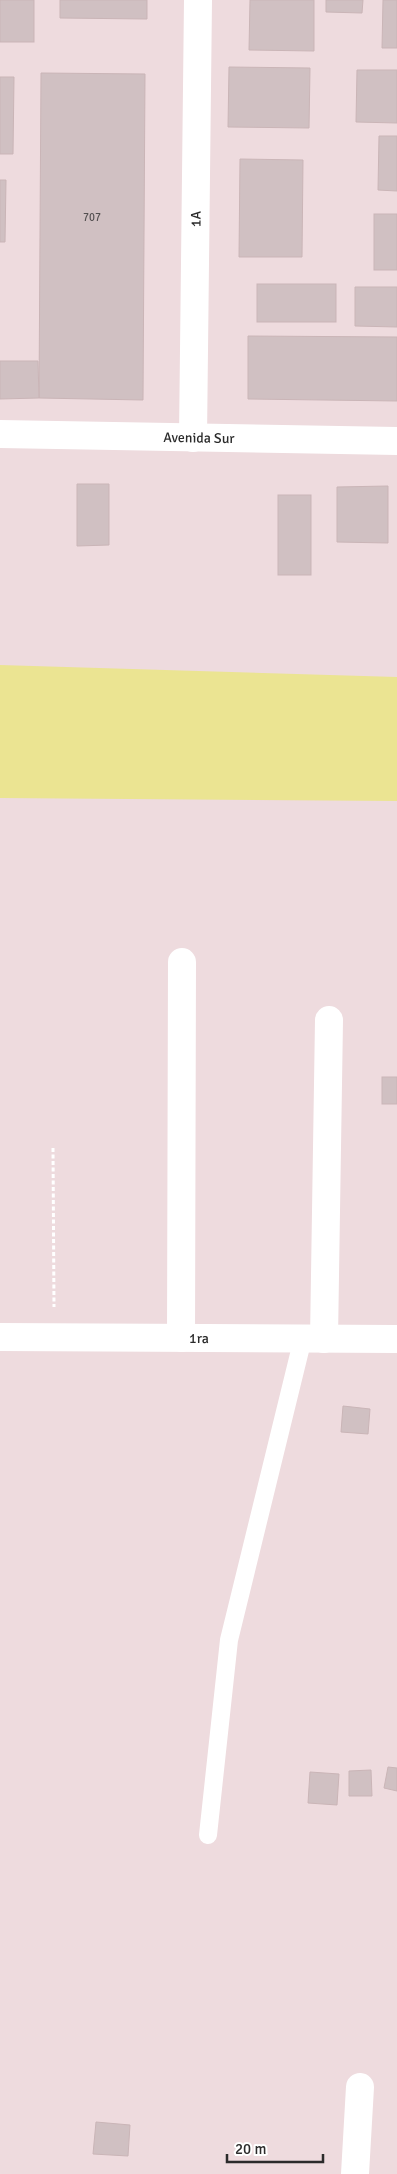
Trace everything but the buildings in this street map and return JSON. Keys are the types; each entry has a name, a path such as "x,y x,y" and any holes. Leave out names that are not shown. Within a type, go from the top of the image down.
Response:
{"street":[{"name":"1A","path":"193,438 198,0"},
{"name":"Avenida Sur","path":"0,434 397,441"},
{"path":"181,1338 182,962"},
{"path":"313,1339 329,1020"},
{"name":"1ra","path":"0,1337 397,1339"},
{"path":"355,2174 360,2087"}],"lane":[{"path":"208,1835 229,1640 313,1339"}],"path":[{"path":"53,1148 55,1338"}],"shaded area":[{"path":"0,665 397,677 397,801 0,798"}]}
